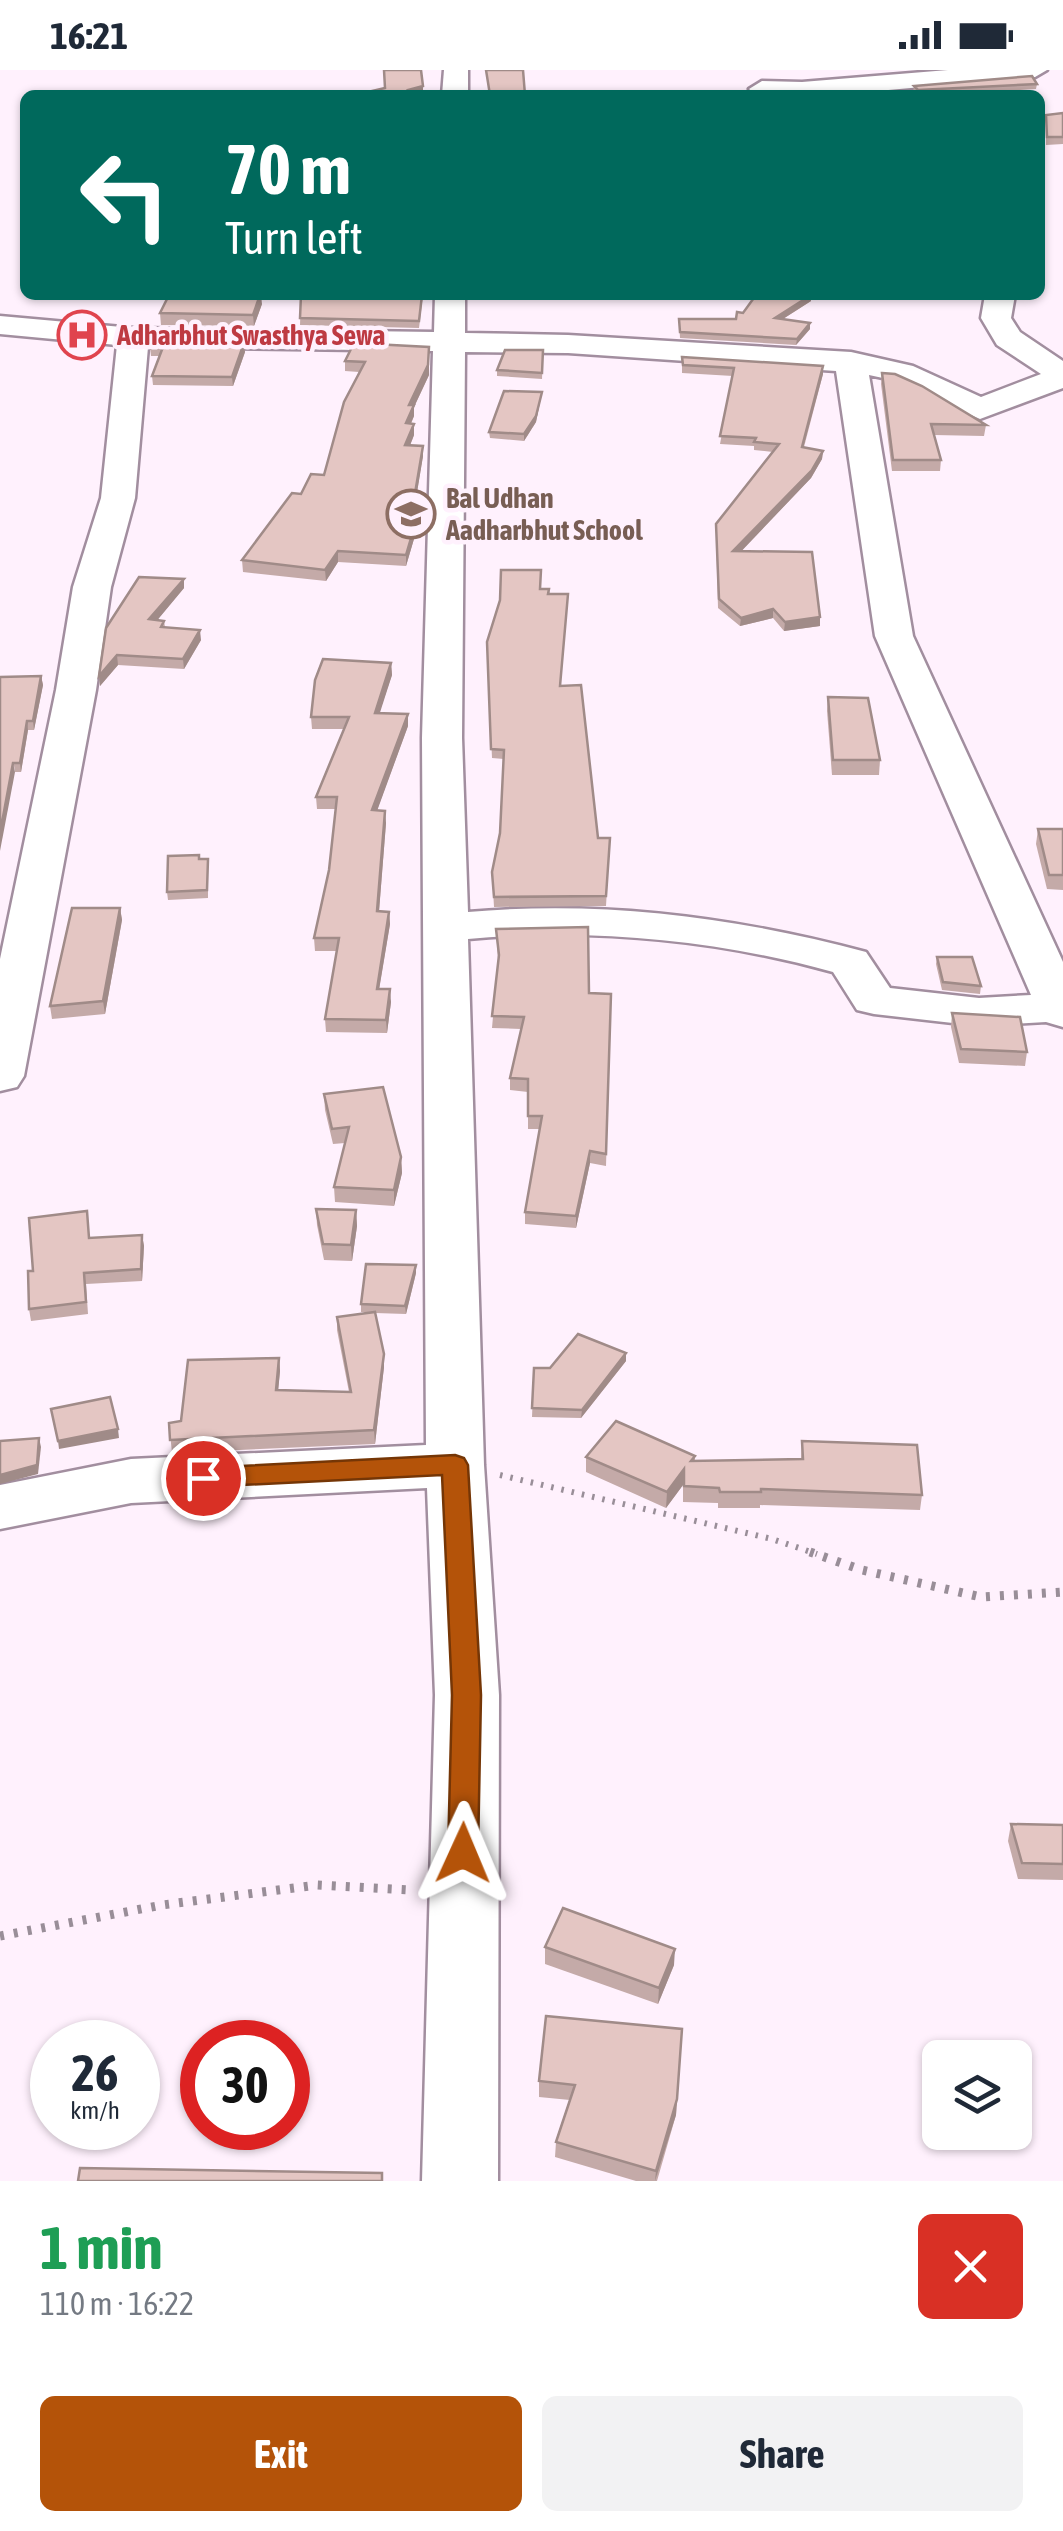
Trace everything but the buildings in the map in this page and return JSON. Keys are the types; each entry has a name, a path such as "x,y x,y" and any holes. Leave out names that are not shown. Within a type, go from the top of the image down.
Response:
{"street":[{"path":"758,84 802,90 1035,70"},
{"path":"999,300 996,318 1008,338 1063,376"},
{"path":"0,326 133,337 449,320 568,344 852,362 902,373 980,409 1063,376"},
{"path":"449,320 442,738 455,1465 467,1695 460,2181"},
{"path":"0,1076 76,690 92,587 118,498 133,337"},
{"path":"445,928 540,918 681,927 784,944 850,962 874,1000 979,1012 1062,1010 894,636 852,362"},
{"path":"0,1507 131,1481 455,1465"}],"path":[{"path":"455,1465 772,1539 862,1570 982,1597 1063,1592"},
{"path":"0,1936 162,1905 317,1886 462,1892"}],"place":[{"name":"Adharbhut Swasthya Sewa","path":"82,335"},
{"name":"Bal Udhan Aadharbhut School","path":"411,514"}],"route":[{"path":"203,1478 455,1465 467,1695 463,1853"}]}
